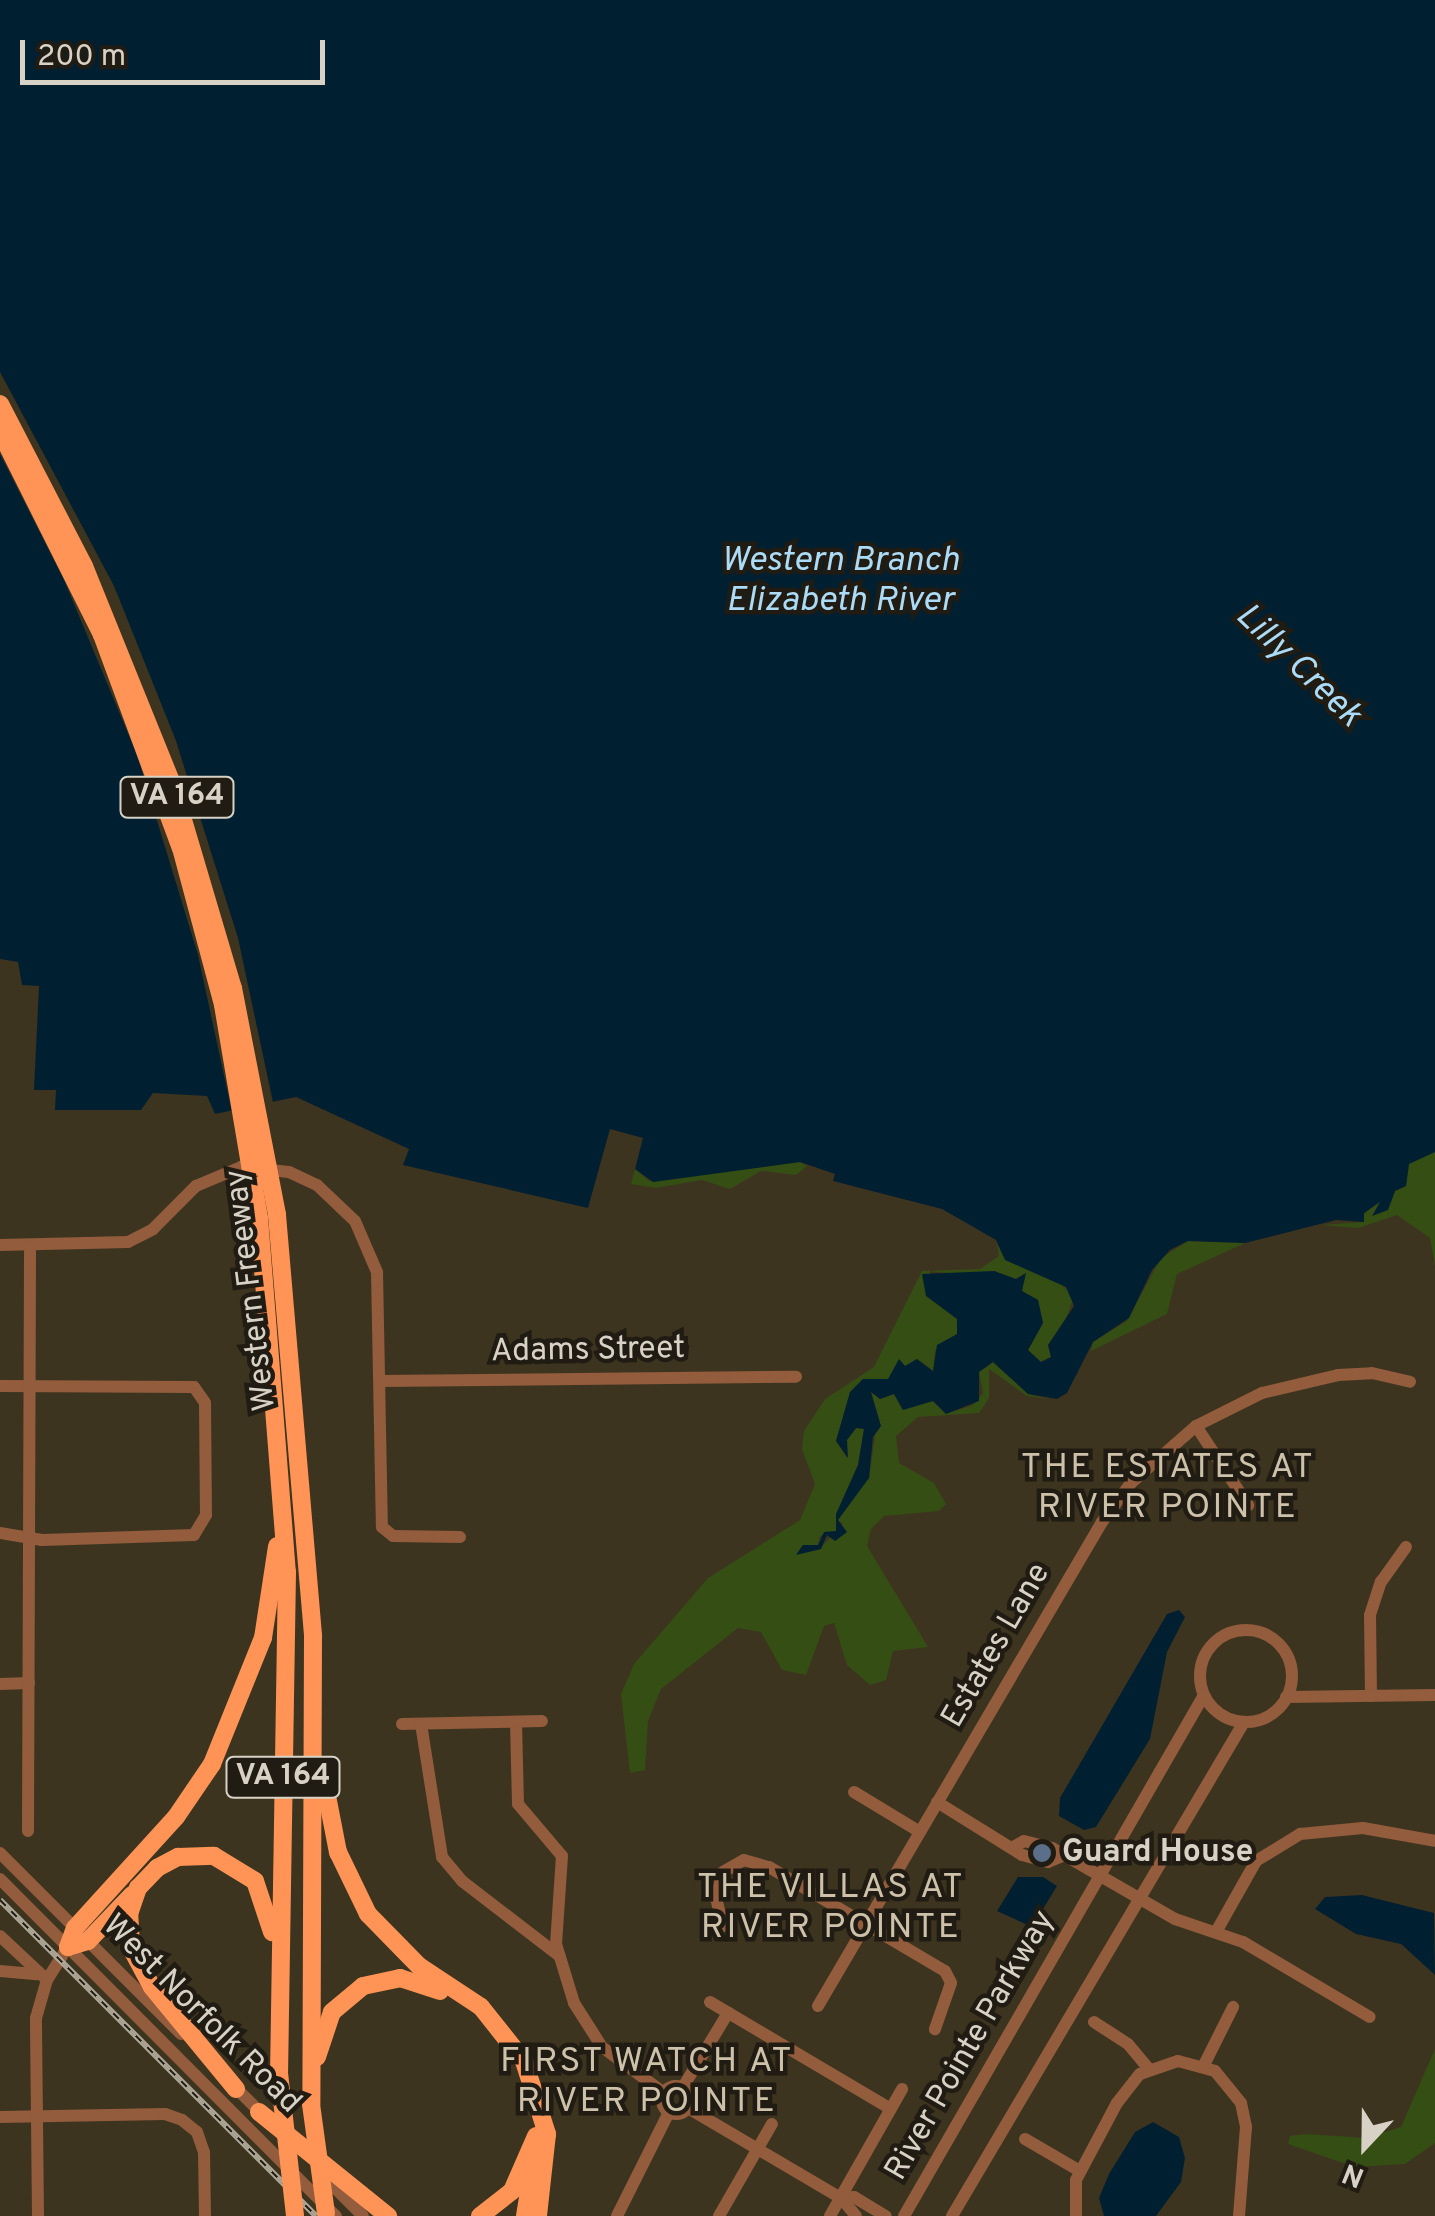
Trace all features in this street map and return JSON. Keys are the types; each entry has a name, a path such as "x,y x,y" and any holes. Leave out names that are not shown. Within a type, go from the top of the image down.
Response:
{"highway":[{"name":"Western Freeway","path":"0,404 84,566 173,786 233,988 268,1216 312,1599 315,1731 310,2082 327,2216"},
{"name":"Western Freeway","path":"0,431 102,634 180,848 223,1005 268,1216 286,1572 279,2065 296,2216"},
{"path":"68,1948 176,1817 232,1724 263,1638 282,1481"},
{"path":"315,1731 338,1852 362,1904 398,1949 496,2022 533,2080 547,2134 538,2216"},
{"path":"81,1934 167,1862 190,1855 226,1860 255,1881 270,1918 279,2065"},
{"path":"138,1888 128,1927 136,1958 164,2003 236,2089"},
{"path":"310,2082 321,2034 341,2001 373,1982 411,1980 452,1998 493,2033 524,2086 536,2136 524,2216"},
{"path":"259,2112 388,2216"},
{"path":"480,2216 520,2178 536,2136"}],"street":[{"path":"0,1245 128,1242 153,1229 212,1177 241,1167 290,1172 333,1196 370,1249 379,1290 384,1532 460,1537"},
{"path":"28,1831 30,1246"},
{"name":"Estates Lane","path":"818,2006 1102,1522 1131,1483 1196,1426 1299,1382 1372,1373 1410,1382"},
{"name":"Adams Street","path":"380,1382 796,1377"},
{"path":"0,1386 186,1384 203,1396 206,1510 194,1535 0,1534"},
{"path":"1196,1426 1248,1505"},
{"path":"1371,1696 1370,1615 1381,1582 1406,1547"},
{"path":"1241,1630 1280,1646 1290,1665 1286,1697 1269,1716 1244,1722 1216,1711 1204,1696 1200,1674 1206,1653 1220,1637 1241,1630"},
{"path":"0,1684 29,1683"},
{"path":"1286,1697 1435,1695"},
{"name":"River Pointe Parkway","path":"904,2216 1204,1696"},
{"path":"516,1722 518,1804 550,1836 564,1864 558,1955 592,2034 618,2063 664,2093 668,2112 617,2216"},
{"path":"402,1724 542,1722"},
{"path":"952,2216 1244,1722"},
{"path":"420,1724 442,1856 462,1881 558,1955"},
{"path":"854,1792 920,1832"},
{"path":"937,1802 1014,1846 1039,1845 1138,1899 1216,1932 1370,2017"},
{"path":"1216,1932 1256,1861 1300,1834 1363,1828 1435,1840"},
{"name":"West Norfolk Road","path":"0,1853 364,2216"},
{"path":"723,1926 717,1885 722,1872 744,1860 768,1867 951,1978 935,2029"},
{"name":"West Norfolk Road","path":"0,1880 336,2216"},
{"path":"0,1936 46,1980"},
{"path":"38,2216 33,2116 36,2018 46,1980 68,1948"},
{"path":"0,1971 46,1980"},
{"path":"710,2002 891,2109"},
{"path":"1204,2065 1233,2007"},
{"path":"664,2093 683,2087 728,2012"},
{"path":"1094,2022 1128,2044 1149,2069"},
{"path":"1076,2216 1080,2171 1117,2104 1149,2069 1178,2061 1204,2065 1226,2078 1244,2113 1239,2216"},
{"path":"683,2087 688,2108"},
{"path":"830,2216 902,2089"},
{"path":"668,2112 688,2108 841,2198 856,2216"},
{"path":"0,2117 165,2114 191,2125 204,2152 205,2216"},
{"path":"718,2216 772,2124"},
{"path":"1025,2139 1080,2171"},
{"path":"841,2198 854,2197 886,2216"}],"green space":[{"path":"1426,1151 1435,1152 1435,1266 1430,1238 1397,1215 1358,1228 1321,1225 1364,1222 1364,1214 1380,1201 1388,1210 1395,1191 1406,1186 1409,1164"},
{"path":"800,1162 807,1166 796,1175 761,1171 730,1189 702,1180 656,1188 631,1184 635,1169 649,1181"},
{"path":"1188,1241 1245,1243 1177,1274 1167,1314 1091,1351 1093,1342 1127,1321 1161,1258"},
{"path":"997,1244 1006,1260 1056,1280 1074,1296 1061,1333 1048,1345 1051,1357 1040,1362 1028,1350 1043,1323 1038,1300 1022,1291 1024,1274 1016,1279 994,1271 975,1276 930,1271 931,1296 957,1319 957,1335 935,1351 933,1371 917,1359 888,1379 863,1379 850,1392 836,1441 847,1458 847,1440 856,1428 864,1429 858,1465 836,1515 836,1531 820,1536 818,1545 803,1545 797,1553 818,1550 832,1536 843,1524 838,1520 857,1487 869,1478 877,1422 871,1392 880,1399 894,1394 902,1409 932,1401 948,1413 973,1405 983,1393 979,1372 993,1362 1028,1394 1049,1399 1027,1396 989,1369 989,1398 979,1413 918,1417 896,1436 899,1463 934,1483 946,1504 939,1511 884,1516 871,1529 867,1546 928,1647 893,1651 886,1680 870,1685 847,1665 834,1623 824,1626 806,1675 782,1670 761,1632 738,1628 661,1689 648,1721 645,1770 630,1773 621,1694 634,1664 708,1578 800,1520 815,1484 802,1449 804,1431 825,1399 874,1367 922,1271 980,1269 999,1256"},
{"path":"1435,2049 1435,2143 1405,2164 1355,2167 1288,2144 1290,2136 1366,2138 1401,2127"}],"water":[{"name":"Western Branch Elizabeth River","path":"0,0 1435,0 1435,1152 1409,1164 1406,1186 1395,1191 1388,1210 1372,1216 1380,1202 1364,1213 1364,1222 1336,1220 1245,1243 1188,1241 1170,1250 1152,1270 1129,1318 1093,1342 1067,1393 1057,1399 1028,1394 993,1362 979,1372 979,1401 946,1414 933,1401 903,1410 894,1394 880,1399 871,1392 881,1426 873,1437 869,1478 838,1520 847,1532 835,1541 827,1535 821,1549 796,1555 803,1545 818,1545 824,1532 836,1531 836,1514 858,1465 864,1429 856,1428 847,1440 848,1458 836,1441 850,1392 863,1379 888,1379 899,1359 905,1366 917,1359 933,1371 937,1345 957,1334 957,1319 926,1296 922,1274 994,1271 1016,1279 1026,1273 1022,1291 1038,1300 1043,1323 1028,1350 1041,1362 1051,1357 1048,1345 1074,1306 1066,1287 1005,1260 996,1240 942,1209 833,1181 835,1174 800,1162 653,1182 635,1169 643,1138 610,1129 588,1208 403,1165 409,1149 296,1097 215,1114 207,1096 153,1093 141,1110 55,1110 56,1090 34,1090 39,986 22,985 18,962 0,959"},
{"path":"1179,1610 1185,1617 1167,1652 1150,1739 1096,1827 1084,1830 1059,1816 1060,1798 1167,1614"},
{"path":"1018,1877 1043,1877 1057,1886 1032,1927 997,1911"},
{"path":"1362,1895 1434,1913 1435,1975 1401,1944 1356,1934 1315,1909 1325,1897"},
{"path":"1153,2122 1179,2137 1185,2158 1181,2182 1156,2216 1104,2216 1099,2198 1109,2174 1135,2132"}],"pier":[{"path":"0,372 114,586 176,741 238,938 274,1107 233,1117 198,955 137,755 64,580 0,454"}],"railway":[{"path":"0,1900 316,2216"}],"place":[{"name":"Guard House","path":"1042,1853"}],"district":[{"name":"THE ESTATES AT RIVER POINTE","path":"1168,1488"},
{"name":"THE VILLAS AT RIVER POINTE","path":"831,1908"},
{"name":"FIRST WATCH AT RIVER POINTE","path":"647,2082"}],"water label":[{"name":"Lilly Creek","path":"1298,666"}]}
